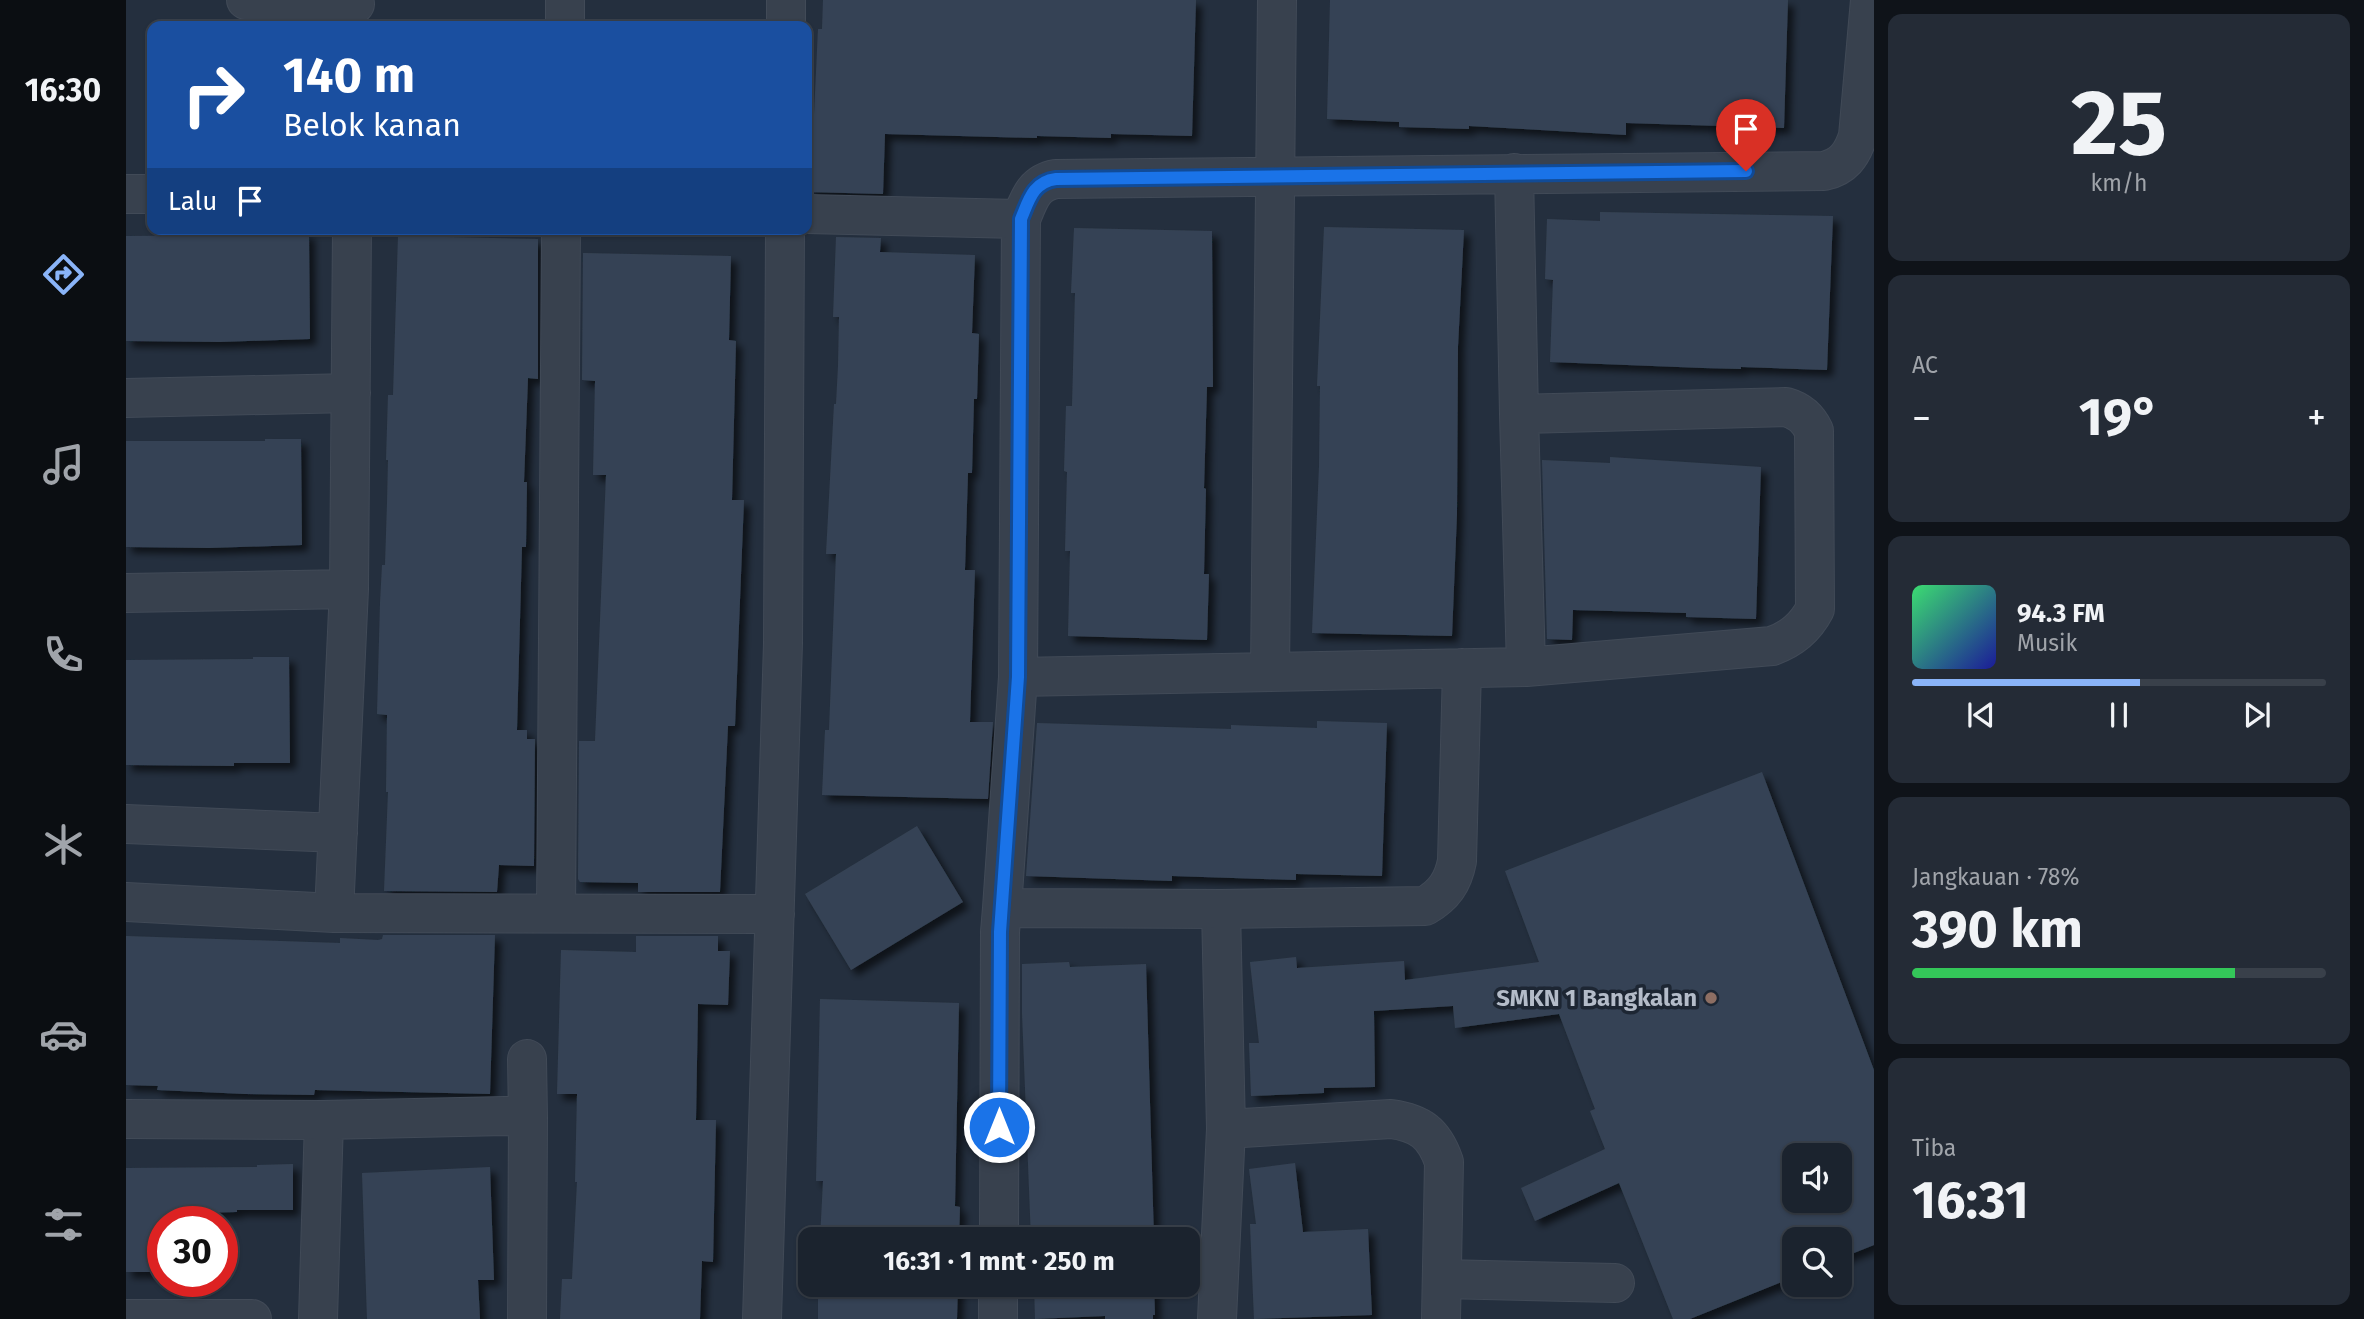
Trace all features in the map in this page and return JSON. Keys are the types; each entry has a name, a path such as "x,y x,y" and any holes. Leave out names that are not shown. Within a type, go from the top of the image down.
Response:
{"street":[{"path":"246,0 355,10"},
{"path":"565,0 565,21"},
{"path":"786,0 786,21"},
{"path":"1270,672 1277,0"},
{"path":"999,1227 1000,932 1018,677 1021,219 1036,187 1047,180 1056,179 1834,168 1844,162 1853,151 1858,136 1870,0"},
{"path":"1514,173 1526,667"},
{"path":"126,194 147,194"},
{"path":"812,215 1021,219"},
{"path":"334,912 349,589 352,235"},
{"path":"556,914 561,235"},
{"path":"762,1319 783,643 785,235"},
{"path":"126,398 351,393"},
{"path":"1018,677 1526,667 1772,646 1797,633 1808,622 1815,609 1814,431 1810,421 1802,415 1786,407 1519,414"},
{"path":"126,593 349,589"},
{"path":"1002,908 1425,906 1444,892 1454,878 1457,861 1462,668"},
{"path":"126,824 338,833"},
{"path":"126,902 334,912 775,914"},
{"path":"1217,1319 1226,1129 1221,909"},
{"path":"527,1059 527,1319"},
{"path":"126,1119 528,1118"},
{"path":"1226,1129 1391,1119 1409,1121 1426,1132 1438,1144 1444,1162 1441,1319"},
{"path":"318,1319 324,1120"},
{"path":"1443,1279 1615,1283"},
{"path":"998,1297 998,1319"},
{"path":"126,1319 251,1319"}],"building":[{"path":"823,0 1196,0 1192,136 1111,134 1111,138 1037,138 885,134 883,194 812,192 812,115 818,29 822,29"},
{"path":"1330,0 1788,0 1784,128 1626,123 1626,135 1469,126 1469,129 1399,127 1399,122 1327,119"},
{"path":"1600,212 1833,216 1827,370 1550,362 1553,280 1545,279 1547,219 1600,221"},
{"path":"1324,227 1464,230 1458,347 1457,514 1452,636 1312,633 1319,466 1320,386 1317,386"},
{"path":"1074,228 1212,231 1213,387 1207,387 1204,488 1204,574 1209,574 1207,640 1068,636 1070,551 1065,551 1067,472 1064,471 1066,406 1072,406 1075,293 1071,293"},
{"path":"309,235 310,339 126,341 126,236"},
{"path":"398,236 538,239 538,379 528,378 524,482 527,482 526,547 522,547 517,730 527,730 527,739 535,739 534,866 499,865 497,892 384,891 388,792 387,715 377,714 382,565 385,565 388,395 393,395"},
{"path":"836,237 881,238 880,252 975,255 972,333 979,334 977,399 974,399 972,473 968,473 965,570 975,570 970,722 993,722 988,799 822,795 825,730 829,730 836,554 826,554 838,366 839,317 833,317"},
{"path":"583,253 731,256 729,340 736,341 732,500 744,500 735,726 728,726 720,892 638,892 638,883 580,882 578,879 579,741 595,741 606,475 593,475 595,381 582,380"},
{"path":"301,439 302,545 126,547 126,441"},
{"path":"1610,457 1761,467 1756,619 1686,617 1686,613 1573,610 1572,640 1547,639 1542,460 1610,463"},
{"path":"289,657 290,763 234,763 234,766 126,765 126,660"},
{"path":"1317,721 1387,723 1382,876 1296,874 1296,880 1172,876 1172,881 1026,876 1037,723 1231,729 1231,725 1317,728"},
{"name":"SMKN 1 Bangkalan","path":"1762,772 1874,1070 1874,1245 1852,1254 1852,1227 1782,1227 1782,1282 1690,1319 1673,1319 1619,1183 1535,1221 1521,1188 1605,1149 1590,1111 1595,1109 1559,1014 1455,1028 1453,1006 1374,1011 1375,1087 1324,1088 1324,1093 1251,1096 1249,1043 1259,1043 1250,962 1296,957 1297,968 1404,961 1405,980 1539,962 1505,871"},
{"path":"917,826 963,902 851,970 805,894"},
{"path":"383,935 495,935 490,1094 315,1090 314,1095 245,1094 157,1090 158,1086 126,1085 126,936 340,943 340,938 378,940 382,939"},
{"path":"636,936 718,936 718,951 730,951 728,1005 698,1004 696,1120 716,1120 713,1262 702,1261 700,1319 560,1319 562,1279 572,1279 577,1182 577,1094 557,1094 561,950 636,952"},
{"path":"1069,962 1070,967 1146,964 1154,1227 1031,1227 1022,964"},
{"path":"820,999 959,1003 955,1206 960,1207 959,1227 821,1227 823,1181 816,1181"},
{"path":"1295,1163 1303,1232 1368,1229 1372,1315 1254,1319 1250,1224 1256,1224 1249,1169"},
{"path":"293,1164 293,1210 238,1210 238,1206 147,1206 147,1272 126,1272 126,1168"},
{"path":"490,1167 494,1280 478,1280 480,1319 367,1319 362,1173"},
{"path":"818,1297 958,1297 957,1319 818,1319"},
{"path":"1034,1297 1154,1297 1153,1319 1105,1319 1105,1316 1035,1319"}],"place":[{"name":"SMKN 1 Bangkalan","path":"1711,998"}],"route":[{"path":"999,1127 1000,932 1018,677 1021,219 1036,187 1047,180 1056,179 1746,171"}]}
